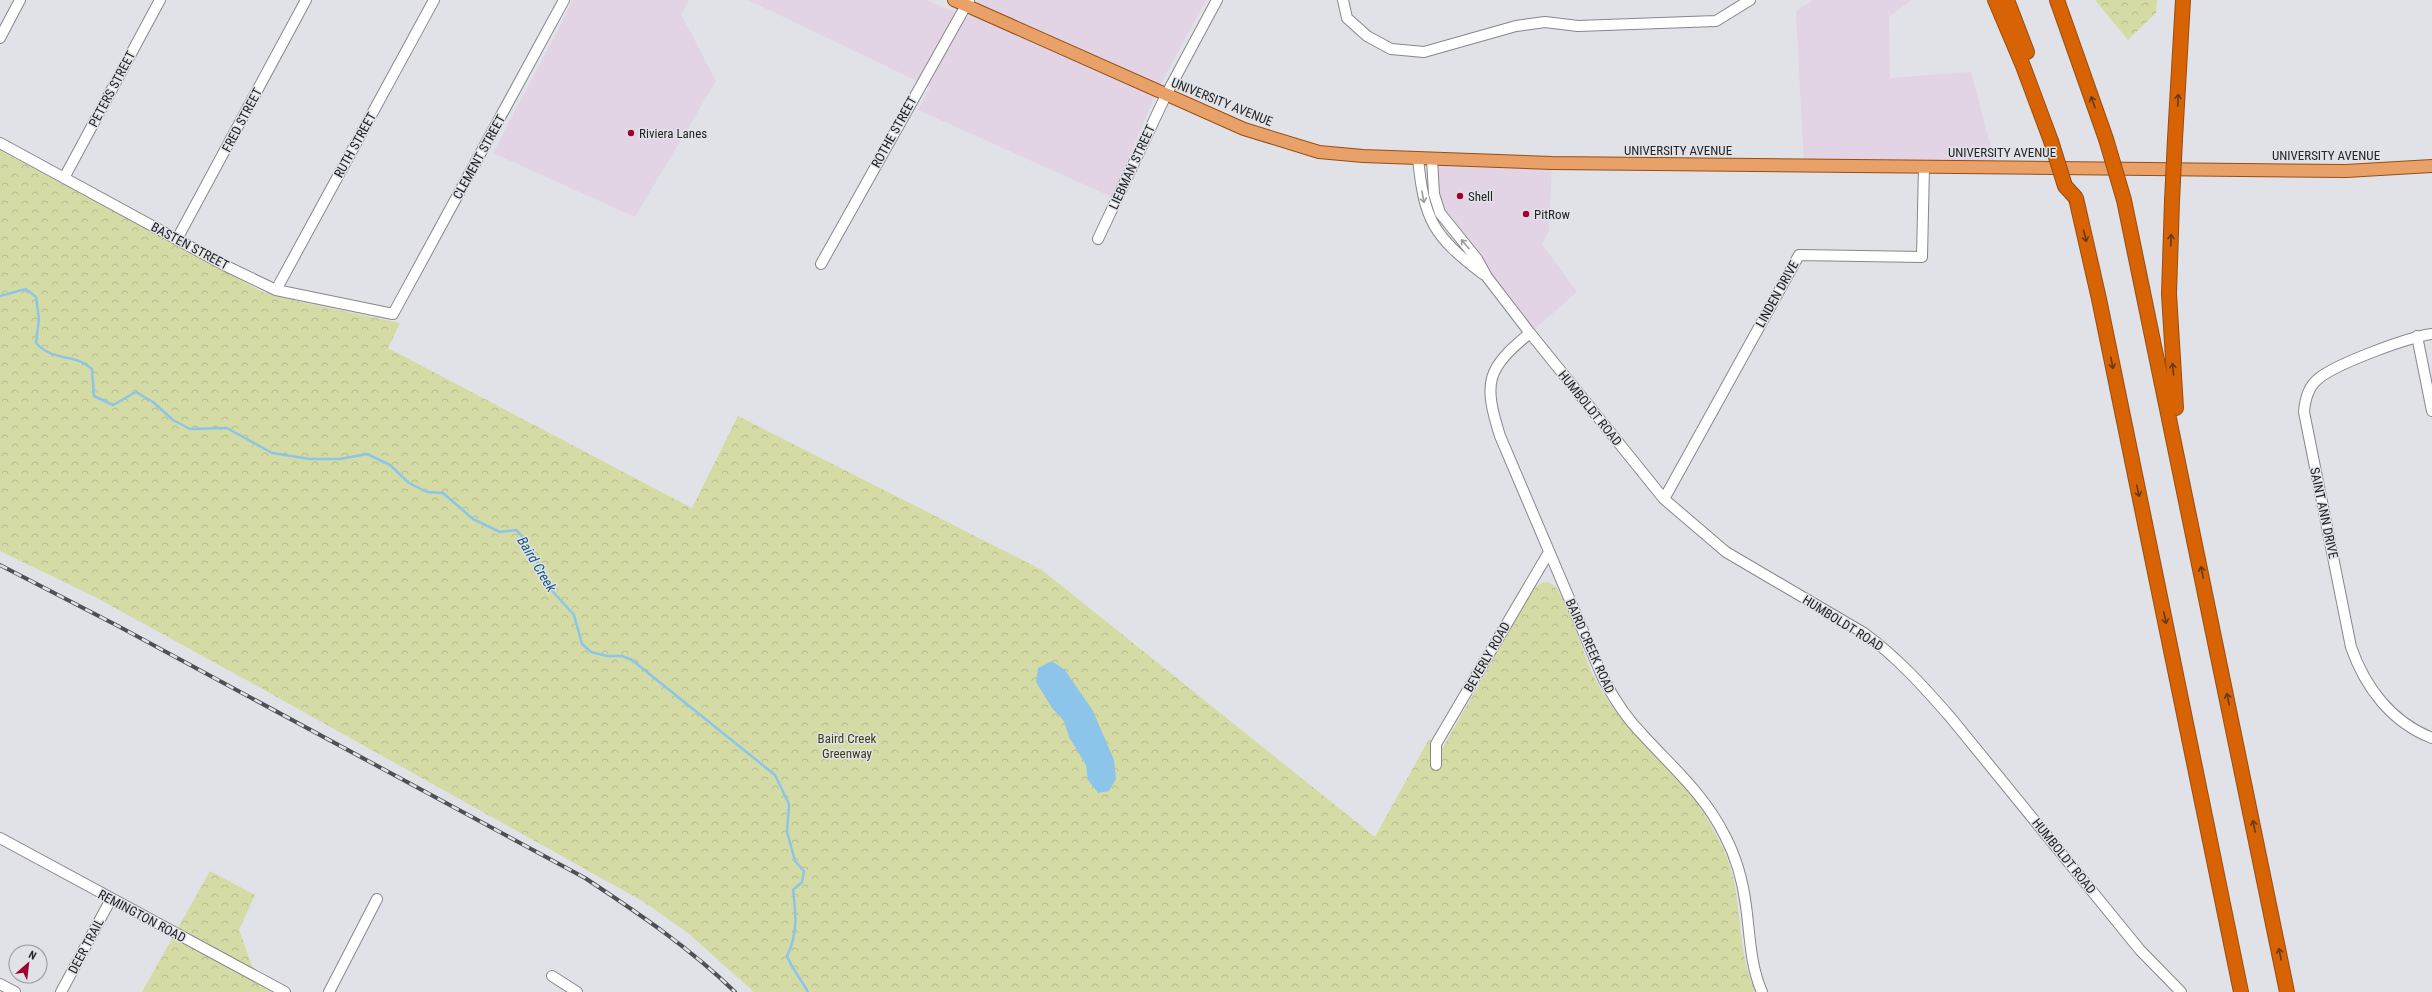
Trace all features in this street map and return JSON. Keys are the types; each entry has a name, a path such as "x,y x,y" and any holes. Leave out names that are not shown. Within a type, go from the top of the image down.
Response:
{"highway":[{"path":"1995,0 2055,141 2076,198 2099,299 2241,992"},
{"path":"2006,0 2041,87 2055,141"},
{"path":"2056,0 2106,139 2124,200 2288,992"},
{"path":"2174,436 2176,407 2169,294 2172,201 2183,0"}],"main road":[{"name":"UNIVERSITY AVENUE","path":"954,0 967,3 1166,95 1244,129 1319,152 1432,159 1552,163 2346,171 2432,166"}],"street":[{"path":"1,35 20,0"},
{"name":"PETERS STREET","path":"64,178 160,0"},
{"name":"FRED STREET","path":"177,239 306,0"},
{"name":"RUTH STREET","path":"276,290 434,0"},
{"name":"CLEMENT STREET","path":"393,314 564,0"},
{"name":"LIEBMAN STREET","path":"1098,239 1166,95 1217,0"},
{"path":"1343,0 1347,18 1367,36 1391,49 1424,52 1516,26 1545,22 1578,26 1716,21 1750,0"},
{"name":"ROTHE STREET","path":"822,264 967,3"},
{"name":"BASTEN STREET","path":"0,143 177,239 276,290 393,314"},
{"name":"HUMBOLDT ROAD","path":"1418,158 1423,197 1431,221 1449,244 1486,276"},
{"name":"HUMBOLDT ROAD","path":"1432,159 1434,194 1437,206 1444,219 1477,258 1486,276 1530,333 1664,499 1726,552 1864,633 1885,648 1918,680 1951,718 2140,950 2181,992"},
{"name":"LINDEN DRIVE","path":"1664,499 1799,255 1922,257 1924,166"},
{"name":"BAIRD CREEK ROAD","path":"1530,333 1509,350 1495,367 1490,386 1490,398 1500,436 1603,678 1615,700 1643,736 1689,782 1702,798 1726,837 1741,880 1750,945 1762,992"},
{"name":"SAINT ANN DRIVE","path":"2432,334 2417,336 2326,374 2313,384 2308,393 2304,412 2351,647 2358,666 2375,695 2388,709 2414,730 2432,738"},
{"path":"2417,336 2432,411"},
{"name":"BEVERLY ROAD","path":"1436,765 1436,744 1549,552"},
{"name":"REMINGTON ROAD","path":"0,838 285,992"},
{"name":"DEER TRAIL","path":"61,992 111,899"},
{"path":"329,992 377,899"},
{"path":"552,976 577,992"},
{"path":"0,984 15,992"}],"shaded area":[{"path":"572,0 689,0 681,14 716,81 635,217 493,153 567,13"},
{"path":"748,0 926,0 968,18 979,0 1206,0 1157,91 1112,197 918,110 930,87"},
{"path":"1813,0 1912,0 1889,17 1890,78 1971,72 1996,166 1804,165 1796,11"},
{"path":"1432,159 1552,163 1549,230 1542,244 1577,292 1530,333 1440,213"}],"green space":[{"path":"2095,0 2157,0 2156,13 2128,40"},
{"name":"Baird Creek Greenway","path":"0,150 263,292 292,300 400,323 388,348 692,508 738,416 1042,570 1375,837 1429,739 1443,747 1532,592 1543,582 1552,584 1563,599 1593,675 1601,690 1631,730 1692,797 1710,824 1725,853 1730,865 1736,890 1745,959 1755,992 754,992 688,933 644,902 95,597 0,551"},
{"path":"210,871 255,895 239,930 259,985 271,992 142,992"}],"water":[{"path":"1052,661 1065,670 1093,711 1114,760 1116,779 1109,791 1098,793 1088,780 1086,765 1069,737 1064,721 1052,708 1036,682 1038,668"}],"waterway":[{"name":"Baird Creek","path":"0,296 26,289 36,297 39,319 36,343 50,353 78,361 92,369 94,396 113,405 136,392 153,402 173,420 190,429 227,428 272,453 310,459 340,459 367,454 390,465 409,483 427,492 443,493 473,519 500,532 516,530 523,537 531,554 540,566 547,585 574,615 582,644 591,652 607,656 622,656 632,660 775,775 789,804 787,832 795,861 804,871 802,882 793,890 795,932 791,948 787,956 808,992"}],"railway":[{"path":"0,565 118,626 585,878 682,946 735,992"}],"place":[{"name":"Riviera Lanes","path":"631,133"},
{"name":"Shell","path":"1460,196"},
{"name":"PitRow","path":"1526,214"}]}
